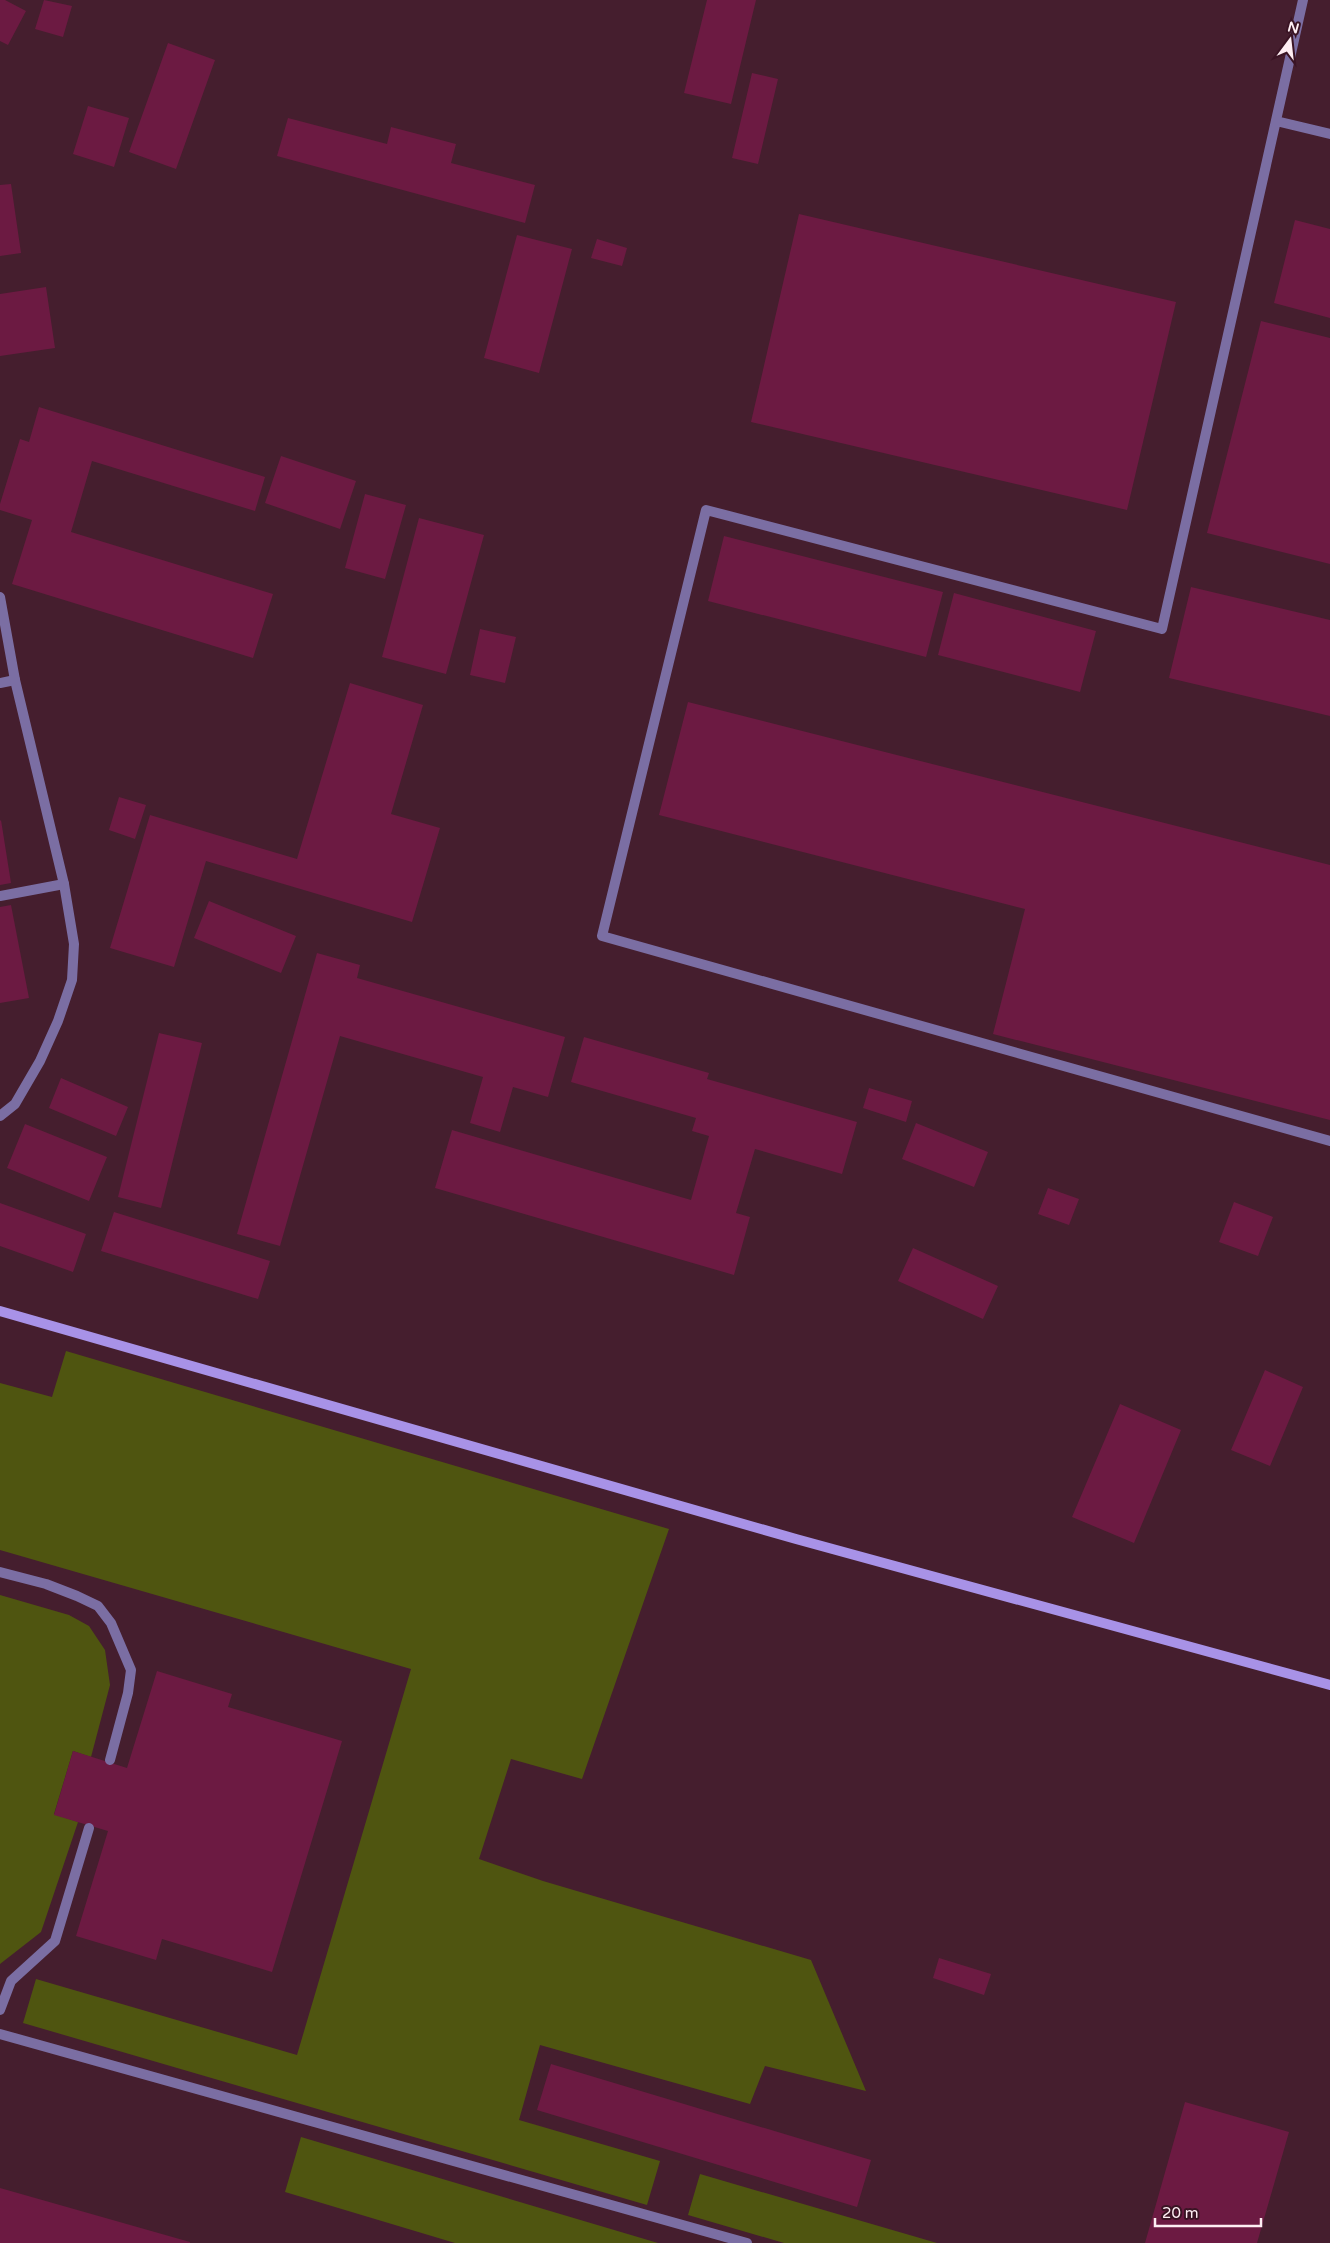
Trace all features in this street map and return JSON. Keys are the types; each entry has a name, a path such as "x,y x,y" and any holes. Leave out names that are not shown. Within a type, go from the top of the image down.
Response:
{"main road":[{"path":"0,1311 796,1539 1330,1685"}],"street":[{"path":"1303,0 1162,629 706,510 602,936 1330,1141"},
{"path":"1276,121 1330,134"},
{"path":"0,597 15,680 64,884 74,944 72,980 58,1020 40,1061 15,1104 0,1116"},
{"path":"0,683 15,680"},
{"path":"0,896 64,884"},
{"path":"0,1572 46,1584 77,1596 98,1606 111,1623 131,1670 128,1693 110,1760"},
{"path":"0,2010 11,1981 55,1942 89,1828"},
{"path":"0,2034 747,2243"}],"green space":[{"path":"66,1351 669,1529 582,1779 511,1759 479,1859 543,1881 811,1960 866,2091 765,2066 750,2104 540,2045 519,2120 660,2161 647,2205 23,2023 36,1979 297,2055 411,1669 0,1550 0,1383 52,1397"},
{"path":"0,1595 69,1615 89,1626 105,1650 110,1685 91,1757 73,1751 54,1814 78,1822 41,1932 0,1964"},
{"path":"301,2137 658,2243 455,2243 285,2192"},
{"path":"700,2174 937,2243 784,2243 688,2215"}],"building":[{"path":"0,0 5,0 26,11 8,45 0,41"},
{"path":"44,0 72,6 63,37 35,29"},
{"path":"707,0 756,0 731,104 684,93"},
{"path":"168,43 215,60 176,169 129,152"},
{"path":"752,73 778,79 758,164 732,158"},
{"path":"88,106 129,118 114,167 73,154"},
{"path":"288,118 387,144 391,127 456,144 451,163 535,185 525,223 277,156"},
{"path":"11,184 21,253 0,256 0,185"},
{"path":"799,214 1176,302 1127,510 751,422"},
{"path":"1295,220 1330,229 1330,318 1274,303"},
{"path":"517,235 572,249 539,373 484,358"},
{"path":"597,239 627,248 622,266 591,258"},
{"path":"46,287 55,348 0,356 0,294"},
{"path":"1261,321 1330,338 1330,564 1207,533"},
{"path":"39,407 265,477 255,511 92,461 71,532 273,594 253,658 12,584 32,520 0,510 0,504 20,439 29,442"},
{"path":"281,456 356,481 340,529 265,503"},
{"path":"365,494 406,505 385,579 345,568"},
{"path":"419,518 484,535 446,674 382,657"},
{"path":"724,536 943,592 926,657 708,601"},
{"path":"1191,587 1330,620 1330,716 1169,678"},
{"path":"954,593 1096,631 1080,692 938,655"},
{"path":"480,629 516,637 505,683 470,675"},
{"path":"350,683 423,705 391,814 440,828 412,922 206,861 174,967 110,948 150,815 297,859"},
{"path":"688,702 1330,865 1330,1120 993,1034 1025,909 659,815"},
{"path":"119,797 146,805 135,839 109,830"},
{"path":"0,821 11,883 0,885"},
{"path":"209,901 296,936 281,973 194,938"},
{"path":"11,905 29,998 0,1003 0,907"},
{"path":"317,953 360,965 357,978 565,1037 548,1097 513,1087 500,1132 470,1123 483,1077 340,1036 280,1246 237,1234"},
{"path":"159,1033 202,1043 161,1208 118,1197"},
{"path":"584,1037 709,1073 707,1079 857,1122 842,1174 755,1149 736,1213 750,1217 734,1275 435,1188 452,1130 691,1200 709,1136 692,1131 696,1118 571,1082"},
{"path":"61,1078 128,1107 116,1136 49,1108"},
{"path":"869,1088 912,1101 906,1122 863,1108"},
{"path":"916,1123 988,1152 974,1187 902,1159"},
{"path":"25,1124 107,1157 89,1201 7,1168"},
{"path":"1048,1188 1079,1199 1069,1225 1038,1214"},
{"path":"1234,1202 1273,1217 1258,1256 1219,1242"},
{"path":"0,1203 86,1234 73,1272 0,1246"},
{"path":"114,1212 270,1261 258,1299 101,1251"},
{"path":"913,1248 998,1286 983,1319 898,1281"},
{"path":"1265,1370 1303,1387 1270,1466 1231,1450"},
{"path":"1120,1404 1181,1430 1134,1543 1072,1517"},
{"path":"157,1671 232,1694 228,1707 342,1741 272,1972 162,1939 156,1960 76,1936 108,1831 54,1815 73,1751 127,1768"},
{"path":"939,1958 991,1974 984,1995 933,1978"},
{"path":"551,2064 871,2160 857,2207 537,2110"},
{"path":"1185,2102 1289,2132 1257,2243 1145,2243"},
{"path":"0,2188 190,2242 190,2243 0,2243"}]}
